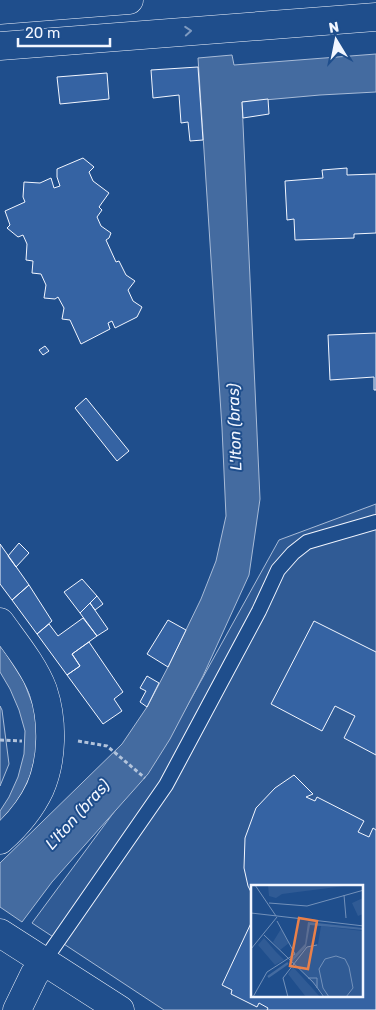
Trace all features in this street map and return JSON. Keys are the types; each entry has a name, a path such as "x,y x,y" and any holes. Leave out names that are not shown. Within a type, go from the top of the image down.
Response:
{"main road":[{"path":"0,10 129,0"},
{"path":"0,46 376,17"},
{"path":"0,622 29,664 43,689 50,717 47,765 40,788 7,834"},
{"path":"8,938 120,1010"},
{"path":"17,1010 34,976 44,961"}],"lane":[{"path":"44,961 166,785 259,611 278,570 293,553 307,542 376,522"}],"path":[{"path":"0,740 19,741"},
{"path":"107,746 148,781"}],"shaded area":[{"path":"376,504 376,1010 164,1010 32,923 171,735 279,540"},
{"path":"0,706 9,764 0,786"}],"water":[{"name":"L'Iton (bras)","path":"376,54 376,92 242,102 260,499 249,575 203,676 170,739 148,774 52,882 22,922 0,907 0,863 122,744 147,707 201,599 216,561 226,516 198,58 232,55 234,65"},
{"path":"0,644 24,682 37,716 36,754 30,776 22,793 0,828 0,811 18,777 24,754 25,731 19,710 0,672"}],"building":[{"path":"198,67 203,140 190,141 188,122 181,123 179,95 153,98 151,70"},
{"path":"107,73 109,99 60,104 57,77"},
{"path":"268,99 269,114 243,118 242,102"},
{"path":"83,158 94,167 89,172 93,181 109,193 99,207 102,210 97,217 101,226 111,233 106,240 116,262 119,261 126,275 135,281 128,290 133,301 142,307 137,317 115,328 112,321 108,323 110,329 81,344 70,320 62,319 64,308 58,297 55,299 44,298 46,285 41,274 32,273 33,261 26,260 27,244 23,235 18,237 7,228 10,225 5,211 25,202 23,197 24,182 40,183 51,178 54,188 60,186 57,169"},
{"path":"347,168 347,175 376,174 376,233 354,234 354,238 295,240 294,219 287,220 285,181 323,178 322,170"},
{"path":"376,333 376,390 374,390 374,377 330,380 328,335"},
{"path":"45,346 49,351 43,355 39,350"},
{"path":"86,398 129,451 117,461 75,408"},
{"path":"19,543 29,553 16,567 8,556"},
{"path":"0,544 29,585 12,600 0,584"},
{"path":"82,579 97,596 80,613 64,592"},
{"path":"29,585 52,621 37,634 12,600"},
{"path":"97,596 103,604 95,610 90,603"},
{"path":"90,603 108,629 97,636 80,613"},
{"path":"83,618 97,636 72,654 80,666 67,675 37,634 49,624 58,636"},
{"path":"168,620 186,630 168,667 147,654"},
{"path":"314,621 376,652 376,755 344,738 355,716 335,706 322,731 271,704"},
{"path":"89,642 123,692 114,699 122,711 103,724 67,675 80,666 72,654"},
{"path":"147,676 159,683 147,707 140,702 146,691 140,688"},
{"path":"294,775 313,794 306,797 315,801 317,797 364,821 358,832 369,837 373,828 376,830 376,1010 267,1010 268,1008 259,1003 257,1007 231,994 232,990 222,985 251,923 251,998 364,998 364,885 251,885 251,892 248,886 244,868 245,838 256,808 275,788"}]}
